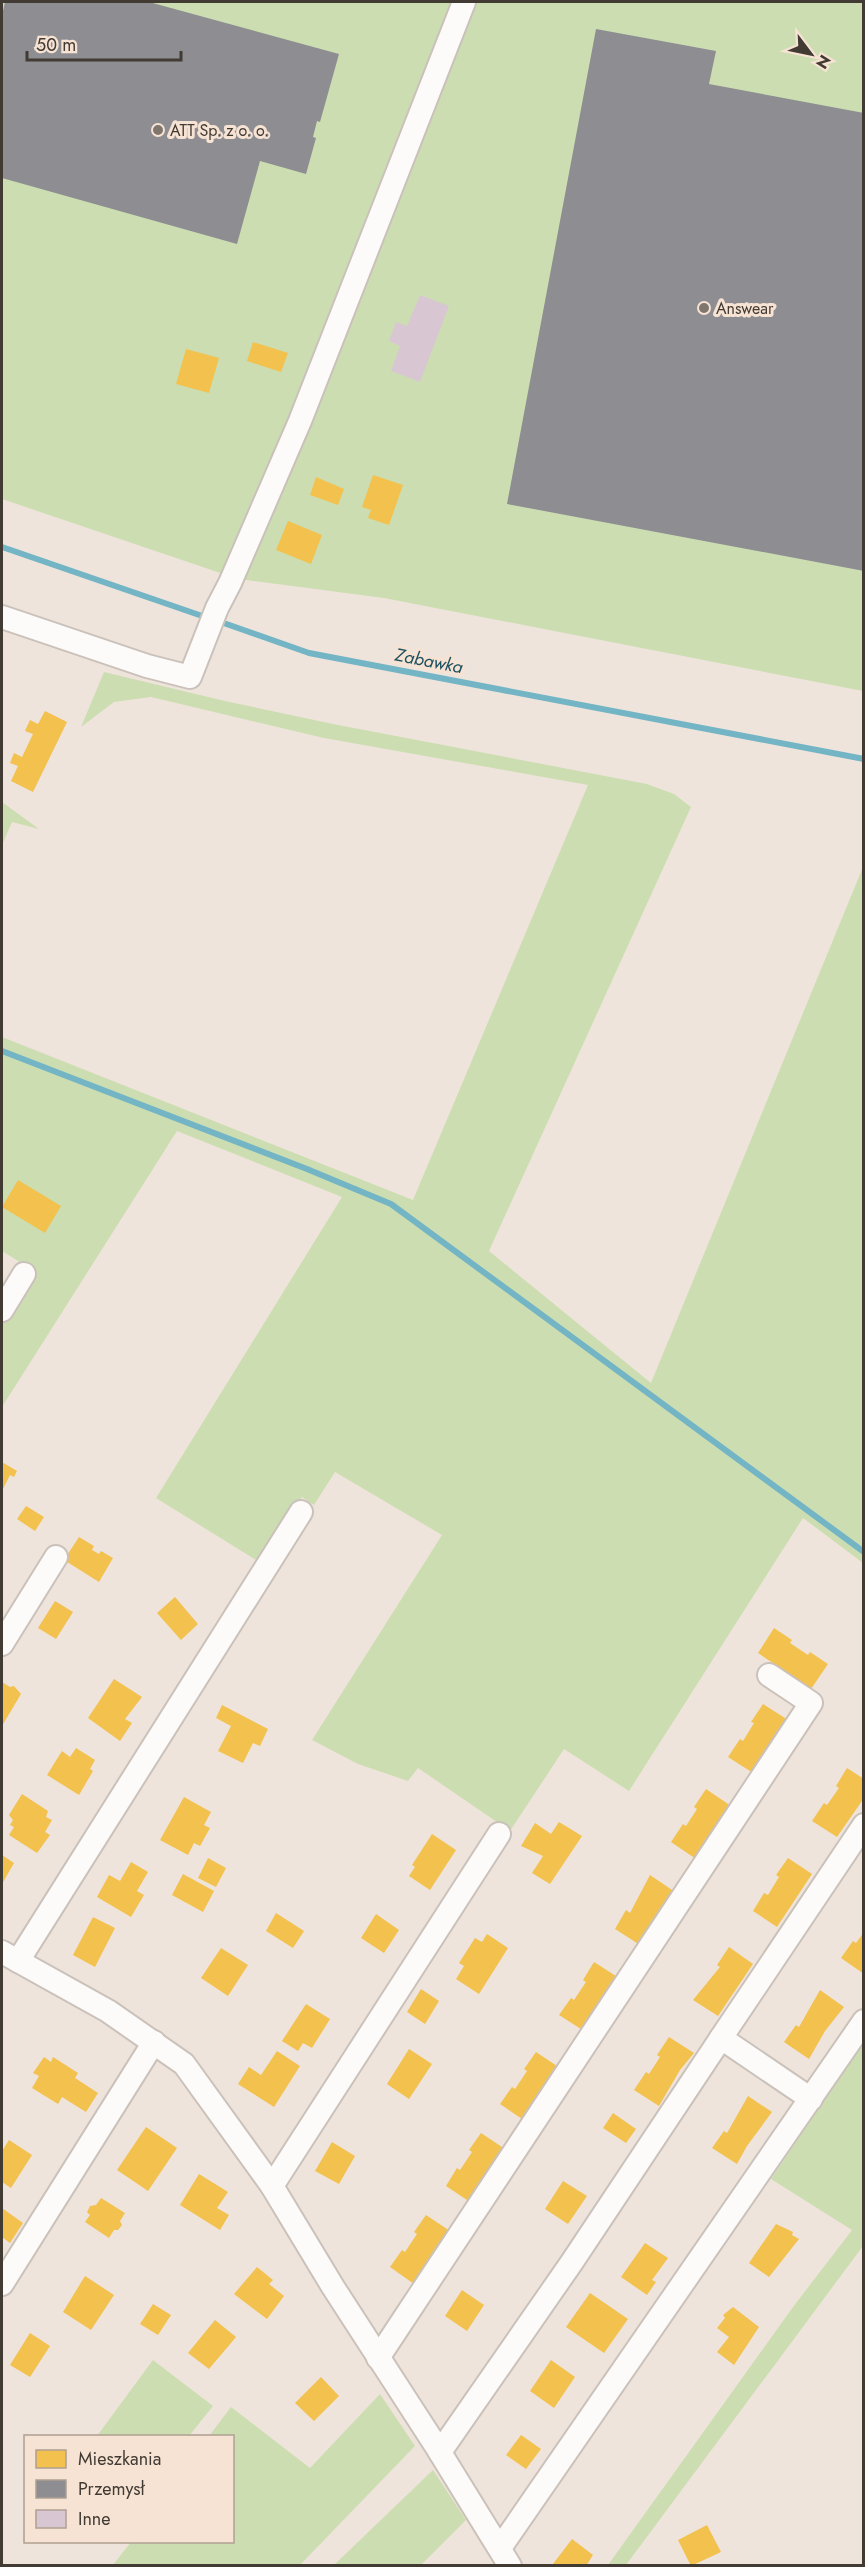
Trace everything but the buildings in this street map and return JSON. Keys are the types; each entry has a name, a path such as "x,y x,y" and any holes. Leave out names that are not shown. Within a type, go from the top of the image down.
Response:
{"street":[{"path":"2,616 147,666 190,678 217,608 300,421 464,2"},
{"path":"2,1310 24,1274"},
{"path":"301,1512 10,1956 108,2011 184,2064 272,2186 505,2557 864,2021"},
{"path":"2,1644 56,1557"},
{"path":"378,2358 811,1703 769,1675"},
{"path":"440,2451 572,2262 864,1825"},
{"path":"272,2186 499,1834"},
{"path":"720,2038 811,2099"},
{"path":"2,2284 154,2042"}],"green space":[{"path":"2,2 863,2 863,691 384,598 238,579 2,499"},
{"path":"104,672 333,724 647,784 674,794 691,807 489,1251 651,1383 863,867 863,1563 803,1518 629,1791 564,1749 510,1831 418,1768 408,1781 358,1764 312,1740 442,1535 335,1472 314,1505 302,1497 261,1563 156,1498 342,1197 177,1131 2,1407 2,1317 31,1269 2,1251 2,1037 413,1200 588,785 324,738 151,697 114,702 81,727"},
{"path":"2,802 39,829 12,822 2,845"},
{"path":"863,2043 863,2246 626,2565 608,2565 793,2307 852,2230 771,2179"},
{"path":"153,2360 213,2406 190,2435 98,2435"},
{"path":"380,2394 415,2446 300,2565 113,2565 130,2543 234,2543 234,2435 210,2435 231,2407 310,2468"},
{"path":"433,2470 466,2520 421,2565 334,2565"}],"waterway":[{"name":"Zabawka","path":"2,547 208,618"},
{"name":"Zabawka","path":"218,621 309,653 864,759"},
{"path":"2,1051 307,1169 391,1204 864,1552"}],"place":[{"name":"ATT Sp. z o. o.","path":"158,130"},
{"name":"Answear","path":"704,308"}]}
